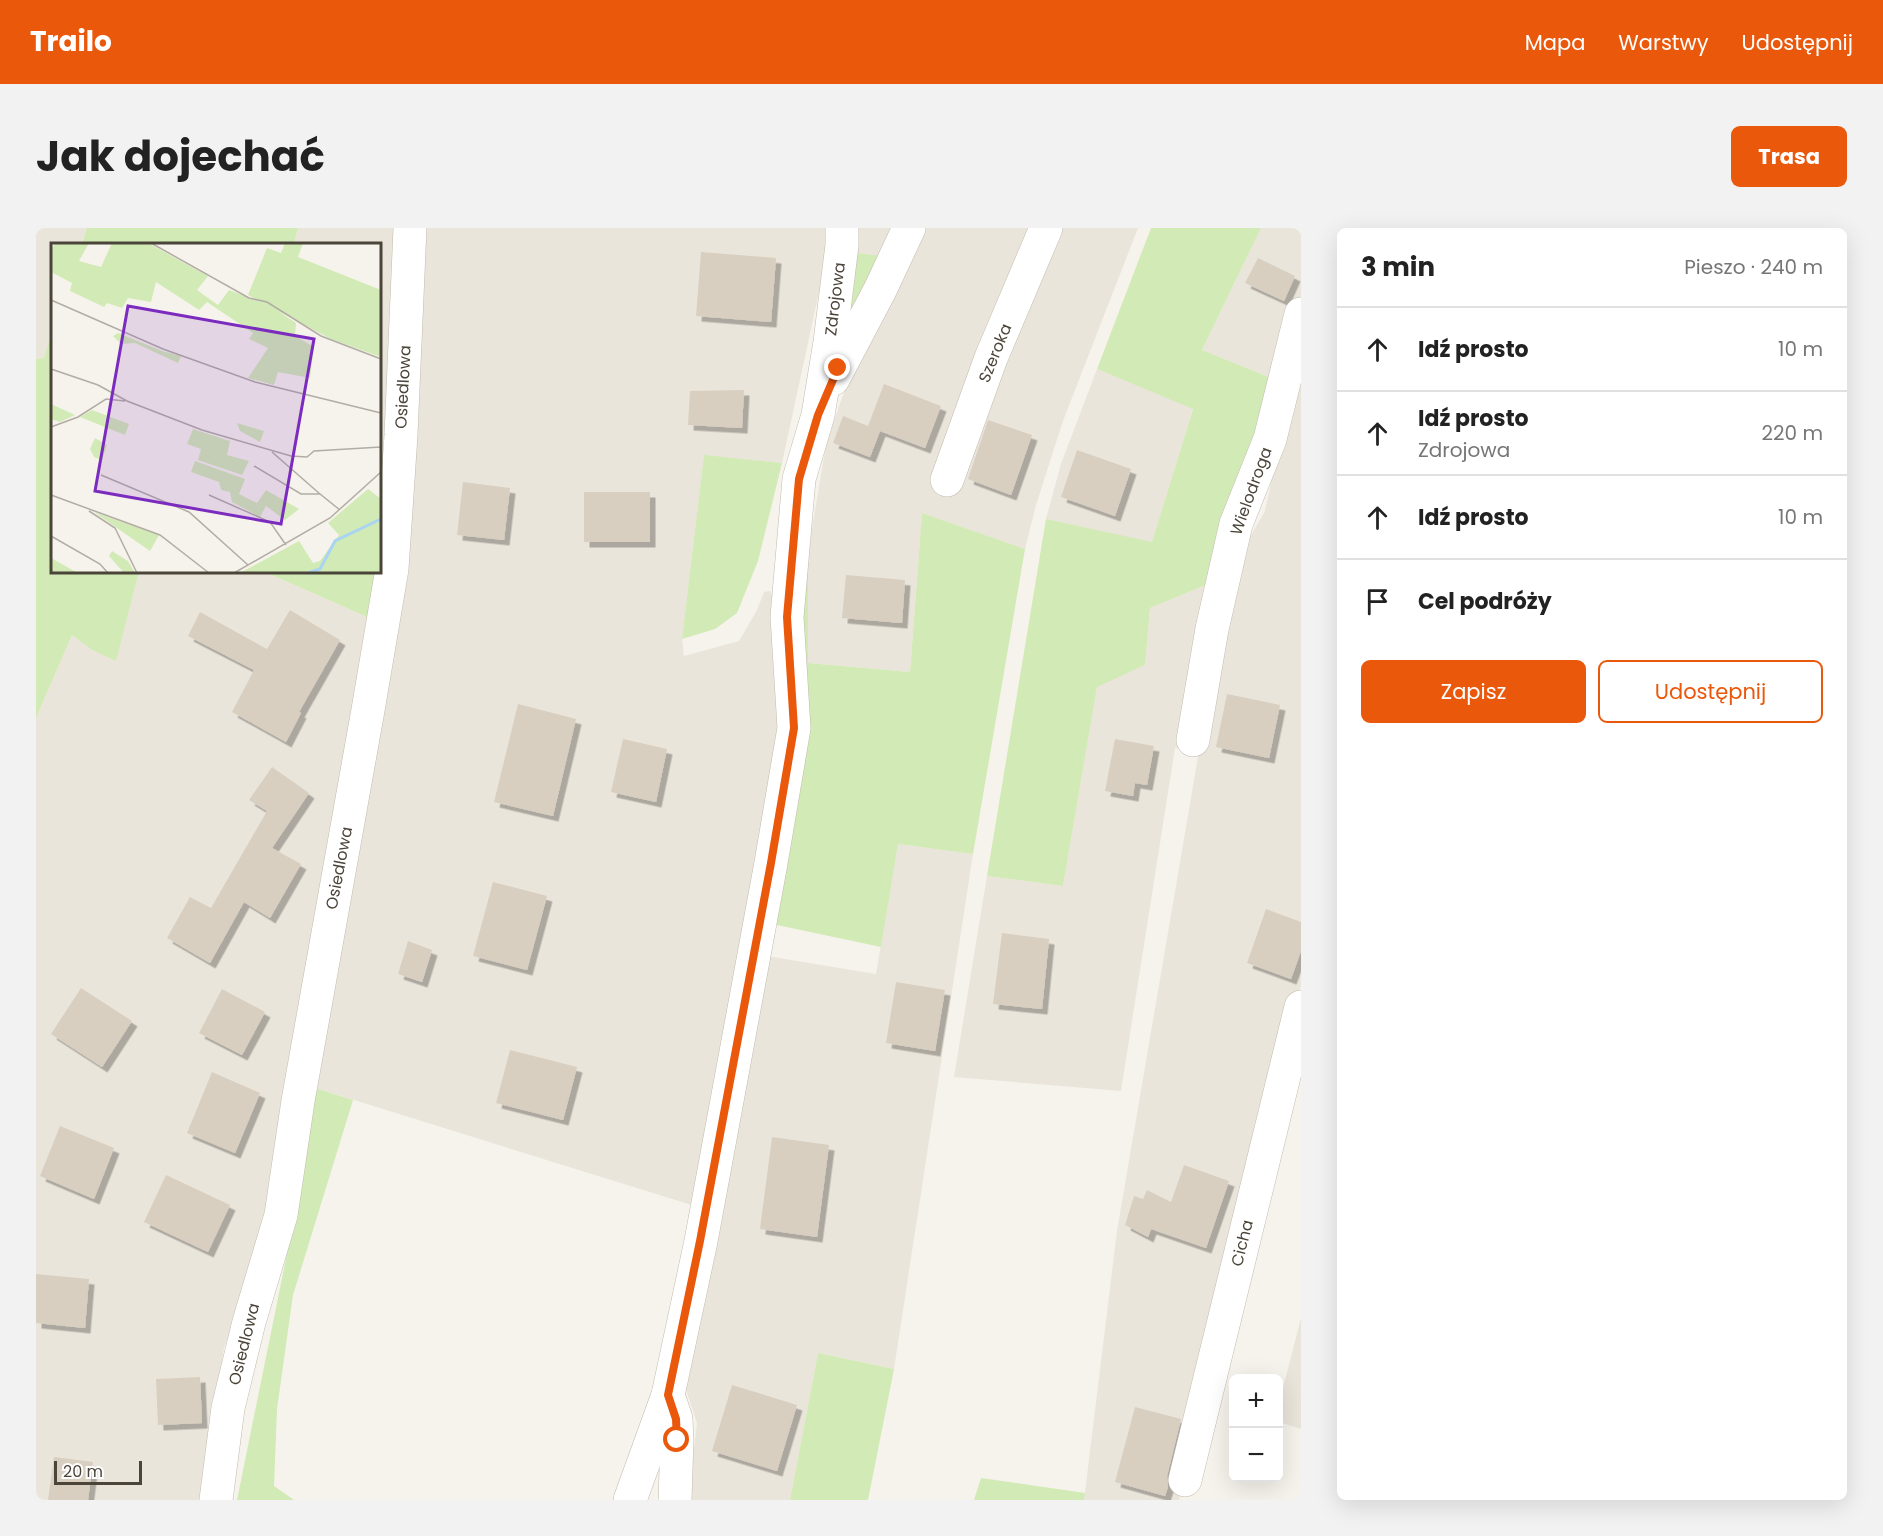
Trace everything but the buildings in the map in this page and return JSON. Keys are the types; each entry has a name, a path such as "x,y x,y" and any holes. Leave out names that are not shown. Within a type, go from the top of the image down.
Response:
{"street":[{"name":"Osiedlowa","path":"216,1500 228,1408 249,1322 281,1215 302,1077 392,569 401,435 410,228"},
{"name":"Zdrojowa","path":"630,1500 668,1395 700,1241 794,728 787,617 799,479 818,415 842,245 842,228"},
{"path":"818,415 838,368 880,290 909,228"},
{"name":"Szeroka","path":"947,480 992,358 1046,228"},
{"name":"Wielodroga","path":"1192,740 1212,629 1236,524 1270,439 1301,314"},
{"name":"Cicha","path":"1185,1480 1301,1007"},
{"path":"668,1395 676,1419 675,1500"}],"shaded area":[{"path":"36,228 87,228 82,243 51,243 51,334 44,358 36,359"},
{"path":"298,228 400,228 392,440 381,438 381,243 294,243"},
{"path":"416,228 830,228 830,241 782,463 704,456 682,639 684,656 739,641 757,610 764,592 770,591 775,599 780,716 698,1207 309,1086 396,594"},
{"path":"850,228 898,228 883,256 850,252"},
{"path":"922,228 1138,228 1063,421 1036,505 1025,549 922,513 910,672 808,663 808,552 826,445 846,386"},
{"path":"1261,228 1301,228 1301,298 1279,381 1202,350"},
{"path":"1301,343 1301,985 1179,1500 1084,1500 1117,1231 1199,751 1175,748 1121,1091 954,1077 987,876 1063,886 1097,686 1145,665 1150,608 1213,582 1235,563 1265,511"},
{"path":"1097,369 1193,408 1152,543 1046,519 1061,464"},
{"path":"139,573 267,573 374,620 266,1228 224,1348 202,1500 36,1500 36,718 72,635 92,650 116,660"},
{"path":"898,844 973,854 894,1369 818,1353 790,1500 688,1500 697,1423 680,1372 760,955 876,974"},
{"path":"1301,1318 1301,1429 1283,1423 1283,1388"}],"green space":[{"path":"87,228 298,228 294,243 82,243"},
{"path":"1151,228 1261,228 1202,350 1279,381 1213,582 1150,608 1145,665 1097,687 1063,886 987,876 1046,519 1152,542 1193,409 1097,369"},
{"path":"850,252 883,256 846,336"},
{"path":"51,334 51,573 139,573 116,661 92,650 72,635 36,718 36,359 44,358"},
{"path":"704,455 782,463 758,561 737,613 715,629 682,639"},
{"path":"922,513 1025,549 973,854 898,844 881,947 777,925 770,916 793,618 808,552 808,663 910,672"},
{"path":"267,573 379,573 374,620"},
{"path":"309,1086 353,1100 293,1295 277,1409 274,1486 294,1500 237,1500 293,1224"},
{"path":"818,1353 894,1369 868,1500 790,1500"},
{"path":"981,1478 1085,1493 1084,1500 974,1500"}],"route":[{"path":"677,1440 676,1419 668,1395 700,1241 794,728 787,617 799,479 818,415 838,368"}]}
